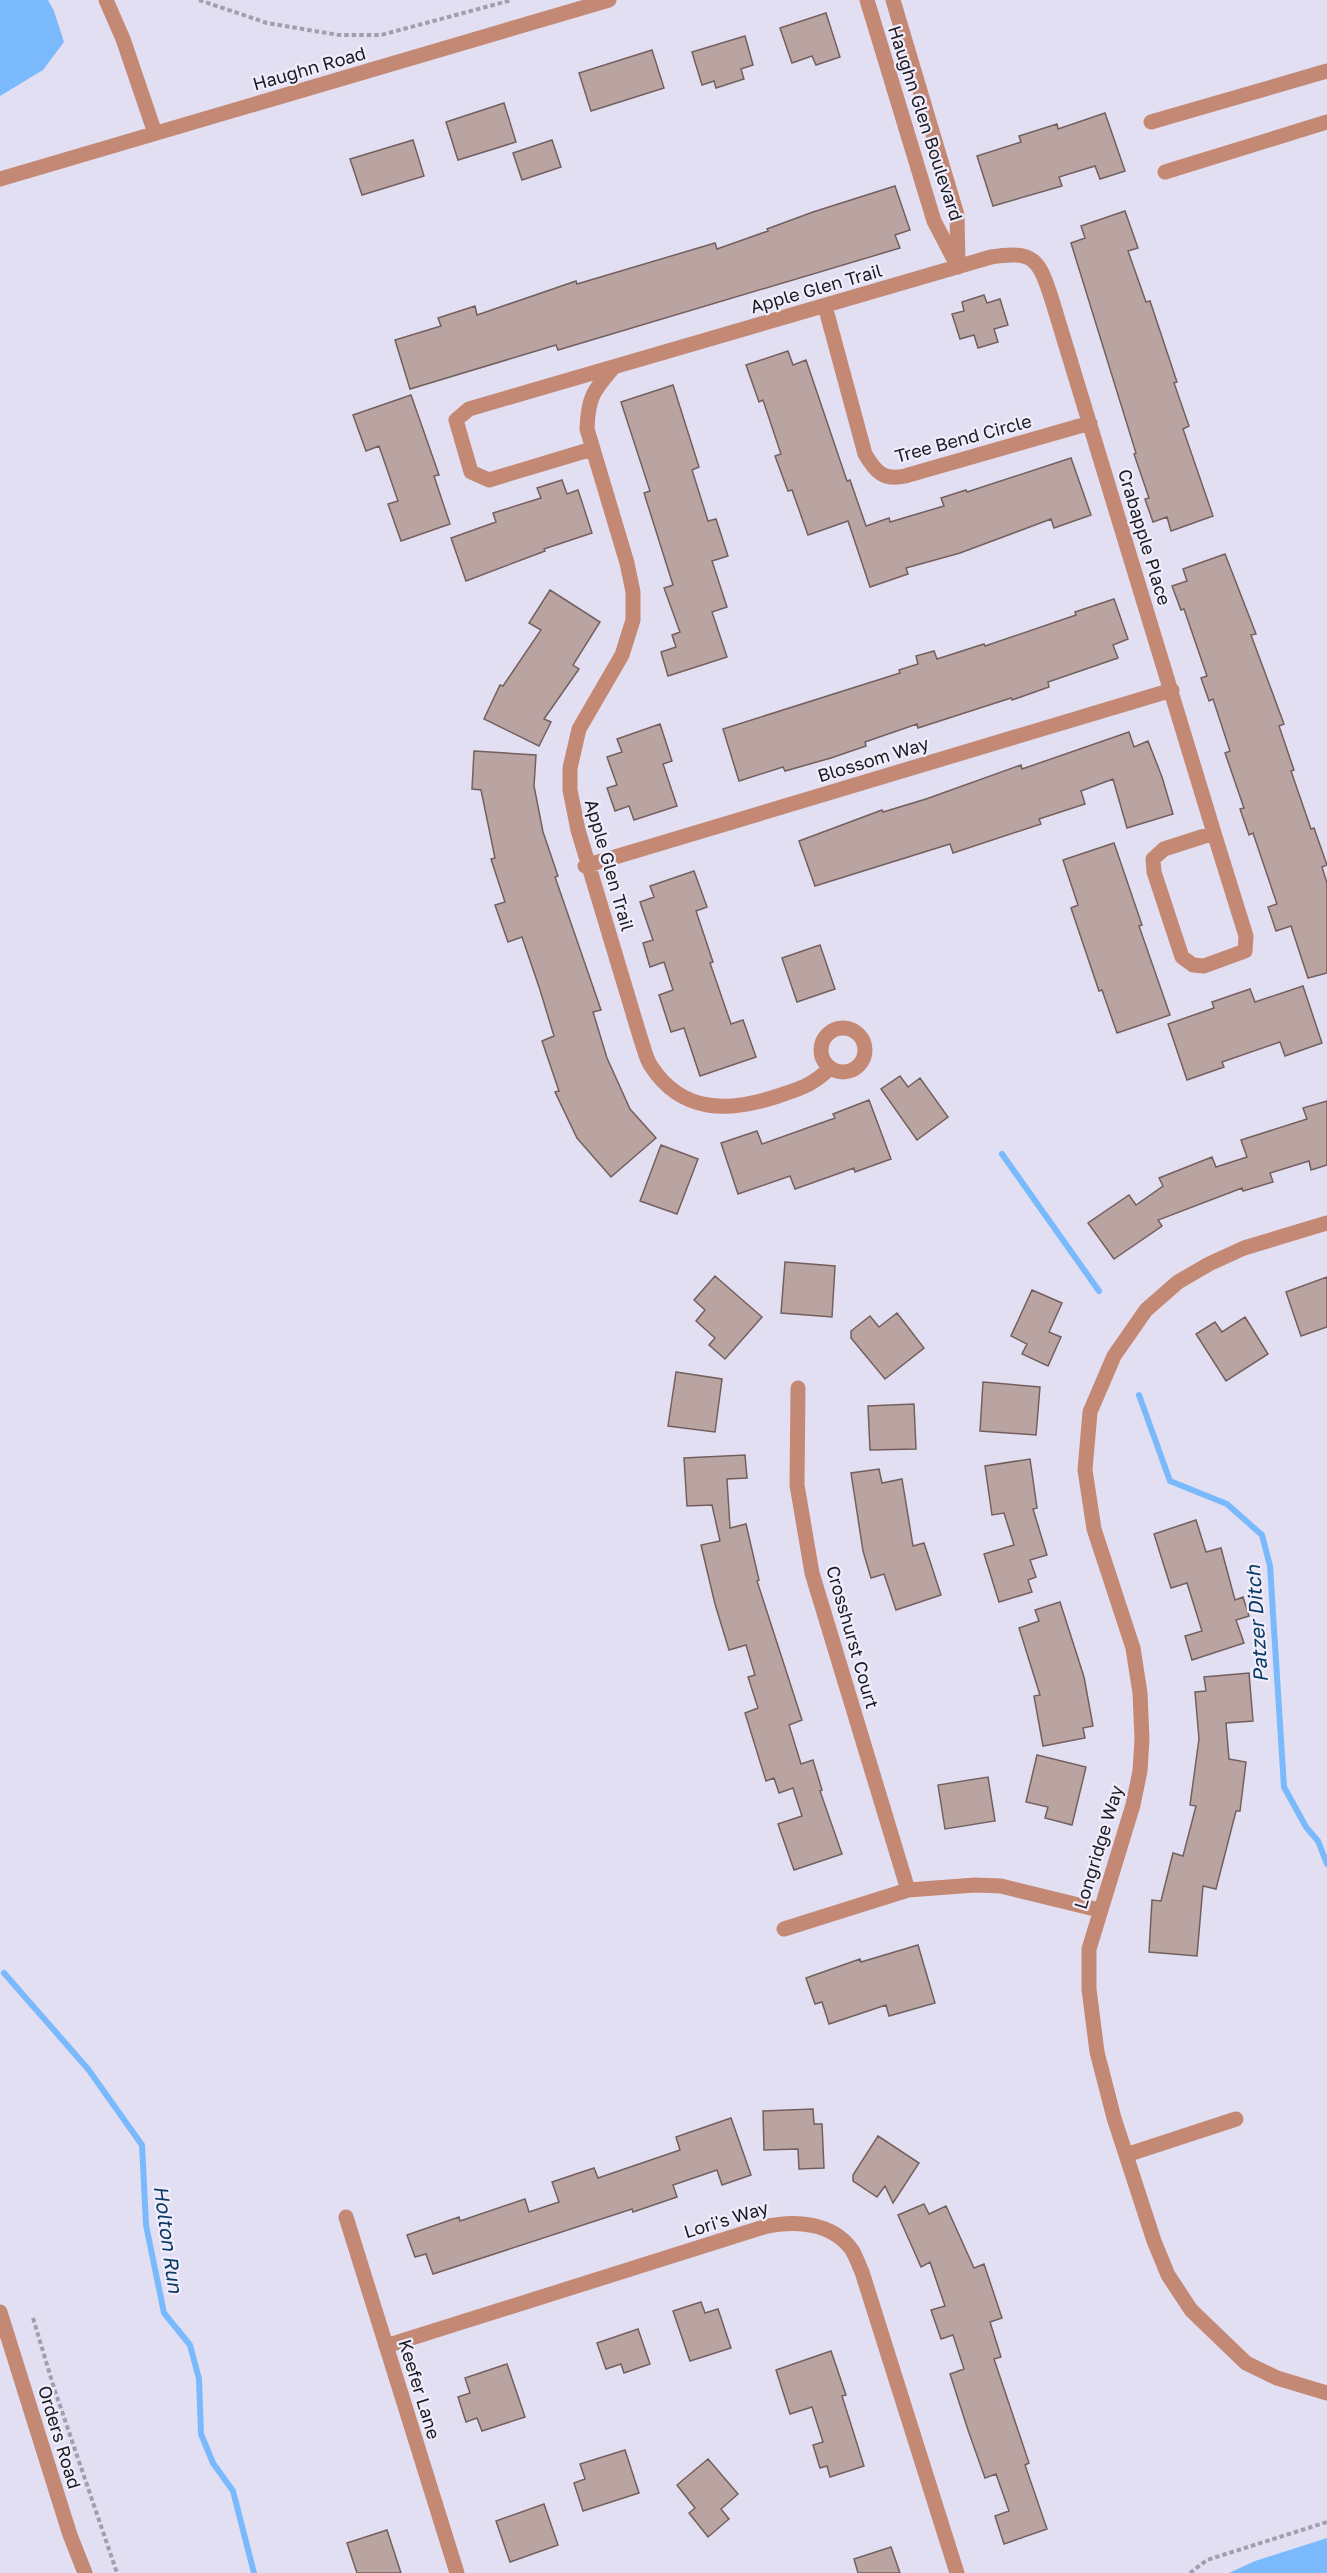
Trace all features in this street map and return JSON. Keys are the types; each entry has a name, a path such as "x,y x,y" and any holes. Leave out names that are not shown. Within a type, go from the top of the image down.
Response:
{"street":[{"path":"106,0 123,39 155,133"},
{"name":"Haughn Road","path":"0,178 609,0"},
{"name":"Haughn Glen Boulevard","path":"867,0 934,221 958,267"},
{"path":"872,17 894,5"},
{"name":"Haughn Glen Boulevard","path":"894,5 957,215 958,267"},
{"path":"1151,122 1327,71"},
{"path":"892,84 916,77"},
{"path":"1165,172 1327,122"},
{"name":"Apple Glen Trail","path":"592,449 489,480 471,472 456,420 470,409 958,267 1012,254 1030,257"},
{"name":"Crabapple Place","path":"1030,257 1043,272 1246,936 1245,951 1204,966 1193,965 1182,957 1154,872 1153,859 1164,849 1214,833"},
{"name":"Tree Bend Circle","path":"825,306 865,454 874,470 883,477 905,476 1090,423"},
{"name":"Apple Glen Trail","path":"614,368 594,390 588,410 587,429 627,563 633,592 633,620 622,655 579,729 570,768 572,806 587,866 650,1065 672,1089 693,1102 710,1107 737,1107 772,1098 817,1082 830,1068"},
{"name":"Blossom Way","path":"587,866 1172,690"},
{"name":"Longridge Way","path":"1327,1223 1244,1248 1209,1264 1178,1282 1146,1310 1114,1356 1090,1412 1085,1470 1094,1529 1133,1648 1140,1693 1142,1738 1140,1771 1133,1805 1099,1910 1089,1949 1092,2022 1096,2052 1154,2241 1168,2275 1191,2310 1246,2363 1276,2378 1327,2392"},
{"name":"Crosshurst Court","path":"798,1388 797,1485 813,1572 908,1890"},
{"path":"784,1929 908,1890 975,1885 1001,1886 1099,1910"},
{"path":"1126,2155 1236,2119"},
{"name":"Keefer Lane","path":"346,2217 457,2573"},
{"name":"Lori's Way","path":"386,2346 764,2227 783,2223 816,2226 835,2235 851,2249 862,2272 957,2573"},
{"name":"Orders Road","path":"0,2313 70,2535 85,2573"}],"path":[{"path":"199,0 267,22 339,35 381,35 512,0"},
{"path":"33,2318 54,2388 117,2573"},
{"path":"1190,2573 1207,2560 1327,2522"}],"water":[{"path":"0,0 48,0 64,42 43,70 0,96"},
{"path":"1327,2538 1327,2573 1229,2573 1255,2561"}],"building":[{"path":"826,13 840,57 816,65 812,56 792,63 780,28"},
{"path":"745,36 753,65 741,69 744,79 716,88 714,81 702,85 692,52"},
{"path":"652,50 664,88 591,111 579,73"},
{"path":"504,103 516,142 458,160 446,122"},
{"path":"1105,113 1125,171 1100,179 1095,166 1059,177 1062,186 993,206 977,156 1021,142 1019,136 1057,124 1058,129"},
{"path":"413,140 424,176 362,195 350,159"},
{"path":"552,140 561,167 522,180 513,153"},
{"path":"895,186 910,230 895,235 900,248 558,350 556,345 410,389 395,340 441,326 438,318 475,306 477,315 576,281 577,284 715,243 717,249 813,212"},
{"path":"1125,211 1138,248 1128,251 1146,302 1150,301 1177,382 1174,383 1189,426 1183,429 1213,516 1171,531 1167,517 1153,522 1145,499 1149,498 1134,454 1136,453 1071,243 1085,238 1081,226"},
{"path":"984,295 987,303 1000,299 1008,325 994,329 998,342 978,348 974,335 960,339 952,314 964,311 962,302"},
{"path":"788,351 793,365 806,360 847,481 850,480 866,526 889,518 890,522 944,506 941,498 966,490 967,492 1071,458 1091,515 1054,528 1051,519 960,553 906,568 908,574 870,587 848,521 808,535 792,490 788,491 775,456 781,454 763,400 759,402 746,365"},
{"path":"673,385 699,467 692,470 708,521 716,519 728,556 712,561 727,607 712,612 727,657 668,676 661,652 676,647 672,635 680,632 664,588 673,585 644,493 650,491 621,402"},
{"path":"411,395 439,475 434,476 450,524 401,541 388,504 398,501 379,446 366,451 353,415"},
{"path":"562,480 567,494 578,490 592,533 544,549 545,551 466,581 451,538 496,522 493,513 541,498 537,488"},
{"path":"1225,554 1256,634 1251,635 1284,724 1279,726 1294,770 1291,771 1311,829 1314,828 1327,865 1322,867 1327,883 1327,973 1308,978 1291,926 1276,931 1268,907 1277,904 1253,833 1249,835 1240,809 1244,808 1225,753 1230,751 1213,699 1209,701 1201,678 1207,676 1184,609 1181,610 1172,586 1187,581 1183,569"},
{"path":"550,590 600,622 573,665 579,669 544,719 551,722 539,746 484,719 500,685 503,686 541,630 529,623"},
{"path":"1114,599 1128,639 1113,645 1118,658 1048,682 1049,687 1012,700 1011,698 918,728 917,724 865,742 866,746 831,758 785,771 783,767 739,781 723,729 900,673 899,670 918,664 916,656 934,651 937,659 984,644 985,646 1076,615 1075,612"},
{"path":"660,724 672,761 663,764 677,806 634,820 629,806 615,811 607,788 617,785 607,757 622,752 617,739"},
{"path":"1129,732 1134,747 1148,741 1173,814 1127,828 1113,779 1081,791 1085,804 1039,819 1041,824 953,853 950,844 815,886 799,841 882,810 883,812 926,799 1021,765 1022,769"},
{"path":"474,751 536,755 534,786 543,832 558,876 555,877 601,1010 593,1012 607,1058 630,1109 656,1138 611,1177 577,1138 555,1092 559,1091 542,1041 554,1036 540,990 522,937 508,942 495,905 505,902 491,859 495,858 481,790 472,789"},
{"path":"1114,843 1142,925 1139,926 1170,1015 1117,1033 1102,990 1099,991 1071,908 1078,905 1063,860"},
{"path":"694,871 707,907 696,911 713,962 710,963 731,1024 743,1020 756,1057 700,1076 684,1028 671,1032 659,995 673,990 664,962 650,967 643,943 653,940 640,902 654,897 650,886"},
{"path":"820,945 835,989 797,1002 782,958"},
{"path":"1303,986 1322,1043 1285,1056 1280,1042 1222,1062 1224,1067 1187,1080 1168,1024 1214,1008 1212,1002 1250,989 1255,1002"},
{"path":"900,1076 908,1087 920,1078 948,1117 917,1140 881,1089"},
{"path":"869,1100 891,1159 855,1172 854,1168 795,1189 790,1176 738,1194 721,1143 757,1131 762,1144 835,1118 833,1114"},
{"path":"1327,1101 1327,1165 1311,1170 1309,1161 1270,1173 1273,1182 1243,1191 1242,1188 1158,1220 1162,1226 1114,1259 1088,1223 1129,1195 1136,1205 1163,1186 1159,1178 1212,1157 1216,1167 1247,1157 1241,1140 1307,1119 1303,1108"},
{"path":"661,1145 698,1159 677,1214 640,1201"},
{"path":"785,1262 835,1266 832,1317 781,1313"},
{"path":"715,1276 762,1317 725,1359 709,1345 715,1338 696,1321 705,1310 694,1300"},
{"path":"1327,1277 1327,1327 1301,1336 1286,1292"},
{"path":"1032,1290 1062,1303 1049,1332 1061,1337 1048,1366 1022,1354 1027,1344 1011,1336"},
{"path":"897,1313 924,1348 885,1379 851,1338 851,1331 870,1316 879,1327"},
{"path":"1245,1317 1268,1354 1226,1381 1196,1334 1215,1322 1222,1332"},
{"path":"676,1372 722,1379 715,1432 668,1426"},
{"path":"983,1382 1040,1387 1036,1435 980,1431"},
{"path":"914,1404 916,1449 870,1450 868,1406"},
{"path":"745,1455 747,1478 727,1479 730,1528 746,1524 759,1580 757,1581 802,1720 789,1725 801,1764 813,1760 822,1790 820,1791 842,1854 794,1870 778,1824 802,1816 793,1788 779,1793 774,1778 766,1781 745,1713 758,1708 748,1677 755,1675 746,1645 729,1650 701,1545 720,1541 712,1505 687,1506 684,1458"},
{"path":"1030,1459 1037,1508 1033,1509 1047,1555 1030,1560 1036,1577 1028,1580 1032,1592 999,1602 984,1554 1014,1545 1004,1513 992,1515 985,1466"},
{"path":"879,1469 882,1483 902,1479 913,1546 924,1543 941,1595 896,1610 884,1574 871,1578 863,1551 851,1473"},
{"path":"1196,1520 1206,1552 1221,1548 1235,1600 1243,1597 1249,1616 1236,1620 1244,1643 1192,1660 1185,1636 1202,1631 1187,1583 1171,1588 1154,1534"},
{"path":"1060,1602 1084,1677 1093,1726 1083,1728 1085,1738 1043,1746 1034,1696 1040,1695 1019,1628 1039,1621 1035,1610"},
{"path":"1249,1673 1253,1721 1226,1723 1229,1759 1246,1762 1240,1811 1236,1811 1216,1889 1203,1886 1197,1956 1149,1952 1152,1900 1161,1901 1173,1853 1183,1856 1196,1806 1190,1805 1199,1739 1195,1692 1206,1691 1204,1677"},
{"path":"1037,1755 1086,1767 1072,1825 1045,1818 1048,1807 1026,1802"},
{"path":"988,1777 995,1821 945,1829 938,1785"},
{"path":"918,1945 935,2003 889,2016 886,2005 829,2024 822,2002 815,2004 806,1978 860,1959 861,1962"},
{"path":"813,2109 814,2124 822,2124 824,2168 799,2169 798,2149 764,2150 763,2111"},
{"path":"731,2118 751,2175 722,2185 717,2170 673,2185 677,2197 633,2212 632,2209 433,2274 426,2254 415,2257 407,2235 459,2217 460,2221 525,2199 529,2212 559,2202 552,2182 594,2168 598,2178 680,2150 676,2137"},
{"path":"878,2136 919,2163 893,2203 885,2186 877,2197 853,2181 853,2175"},
{"path":"924,2204 929,2214 946,2206 974,2268 984,2264 1002,2318 990,2322 1001,2357 994,2359 1029,2463 1025,2465 1047,2529 1004,2544 995,2516 1009,2511 996,2474 985,2478 950,2374 964,2369 953,2335 941,2339 931,2310 945,2306 930,2262 921,2267 898,2215"},
{"path":"701,2302 705,2313 718,2309 731,2348 690,2361 673,2311"},
{"path":"638,2329 650,2364 624,2373 621,2364 606,2369 597,2343"},
{"path":"831,2351 846,2395 842,2396 864,2466 830,2477 827,2466 820,2468 813,2445 823,2442 812,2407 790,2414 776,2370"},
{"path":"507,2364 525,2417 482,2431 477,2418 466,2422 458,2397 470,2393 465,2378"},
{"path":"625,2450 639,2493 583,2511 574,2483 585,2479 580,2464"},
{"path":"708,2459 738,2494 721,2509 729,2519 708,2537 689,2513 695,2508 677,2485"},
{"path":"544,2504 558,2545 510,2562 496,2521"},
{"path":"387,2530 401,2573 357,2573 347,2543"},
{"path":"891,2547 900,2573 858,2573 854,2559"}],"waterway":[{"name":"Patzer Ditch","path":"1002,1154 1099,1291"},
{"name":"Patzer Ditch","path":"1139,1395 1170,1481 1227,1504 1262,1535 1270,1566 1284,1787 1306,1827 1318,1841 1327,1864"},
{"name":"Holton Run","path":"4,1973 88,2069 142,2145 146,2225 164,2313 190,2345 199,2379 201,2434 213,2463 233,2491 254,2573"}]}
